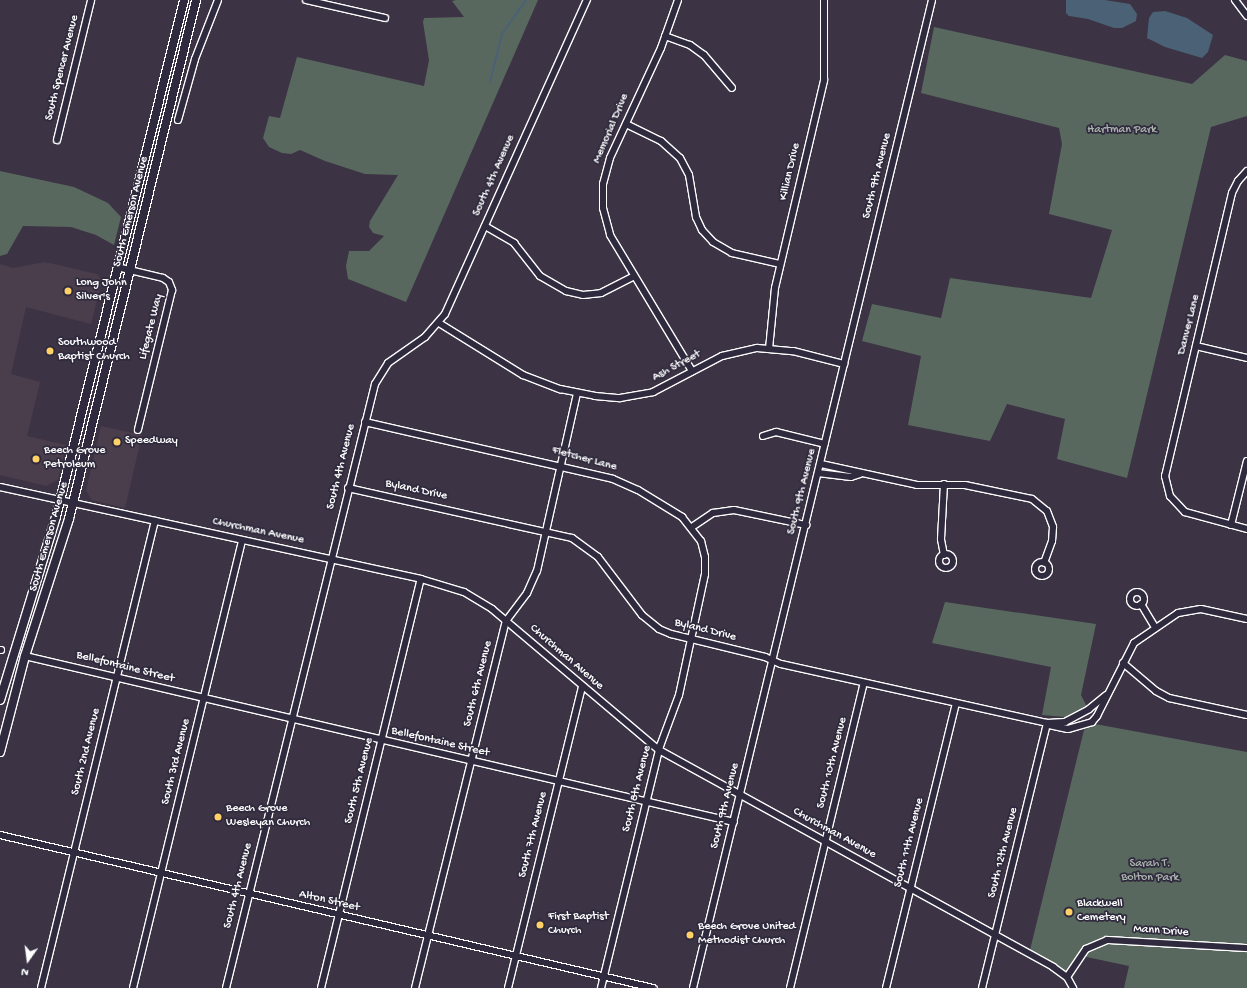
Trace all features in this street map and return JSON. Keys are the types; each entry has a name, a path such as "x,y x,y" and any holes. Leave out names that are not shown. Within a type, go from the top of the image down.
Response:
{"main road":[{"name":"South Emerson Avenue","path":"0,700 43,566 117,267 129,227 184,0"},
{"name":"South Emerson Avenue","path":"0,752 25,656 73,503 196,0"}],"street":[{"name":"South Spencer Avenue","path":"57,140 91,0"},
{"path":"178,120 195,59 218,0"},
{"path":"306,0 385,18"},
{"name":"South 4th Avenue","path":"226,988 348,488 375,384 384,367 396,356 425,337 439,323 485,226 587,0"},
{"name":"Memorial Drive","path":"678,0 665,36 605,176 603,208 610,235 692,371"},
{"name":"Killian Drive","path":"769,349 771,310 780,264 824,80 824,0"},
{"name":"South 9th Avenue","path":"693,988 774,661 932,0"},
{"path":"1235,0 1247,16"},
{"path":"665,36 690,45 704,55 732,88"},
{"path":"626,124 661,141 680,158 689,175 696,217 702,230 713,242 732,253 780,264"},
{"name":"Danver Lane","path":"1231,525 1185,512 1173,501 1167,489 1166,468 1232,194 1238,181 1247,171"},
{"path":"485,226 514,243 547,281 566,291 583,295 598,294 620,286 634,276"},
{"name":"Lifegate Way","path":"117,267 166,280 172,290 138,430"},
{"name":"Ash Street","path":"439,323 513,370 544,384 577,393 612,398 634,396 658,390 692,371 738,351 769,349 792,351 844,364"},
{"path":"1196,346 1247,358"},
{"name":"South 6th Avenue","path":"416,988 506,621 532,584 547,531 577,393"},
{"name":"Fletcher Lane","path":"365,422 593,472 633,488 682,517 692,527"},
{"path":"763,436 776,432 825,444"},
{"path":"1247,461 1231,525 1247,529"},
{"path":"821,464 860,474 925,486 944,484 970,486 1032,499 1047,511 1053,527 1053,538 1044,563"},
{"path":"818,473 851,477 860,474"},
{"path":"944,484 941,539 944,555"},
{"name":"Churchman Avenue","path":"0,487 421,579 466,593 506,621 582,687 659,750 740,796 1053,967 1067,977"},
{"name":"Byland Drive","path":"348,488 547,531 574,539 592,551 652,624 666,633 864,683 1047,724 1060,729 1086,725 1097,716 1106,694"},
{"path":"692,527 713,513 734,510 806,525"},
{"name":"South 2nd Avenue","path":"40,988 154,521"},
{"name":"South 8th Avenue","path":"601,988 659,750 676,705 706,566 703,547 692,527"},
{"name":"South 3rd Avenue","path":"133,988 242,540"},
{"name":"South 5th Avenue","path":"321,988 421,579"},
{"path":"1141,604 1155,627"},
{"path":"1047,724 1065,722 1089,709 1106,694 1136,641 1155,627 1189,610 1203,609 1247,619"},
{"name":"Bellefontaine Street","path":"25,656 291,720 734,822"},
{"path":"1123,663 1156,691 1169,698 1247,716"},
{"name":"South 10th Avenue","path":"790,988 864,683"},
{"name":"South 7th Avenue","path":"508,988 582,687"},
{"name":"South 11th Avenue","path":"886,988 956,703"},
{"name":"South 12th Avenue","path":"982,988 1047,724"},
{"name":"Alton Street","path":"0,835 161,874 653,988"},
{"name":"Mann Drive","path":"1067,977 1086,949 1107,940 1247,948"},
{"path":"1067,977 1073,988"}],"shaded area":[{"path":"45,262 97,274 102,281 91,324 26,307 11,374 40,382 27,436 66,445 58,480 46,486 0,475 0,264 13,268"},
{"path":"101,426 142,435 125,508 92,500 86,491"}],"green space":[{"path":"538,0 406,302 348,279 346,266 349,251 369,251 384,236 373,233 369,227 370,221 398,175 365,174 325,161 300,150 291,154 282,153 269,147 263,138 269,116 280,118 297,57 424,86 429,60 423,22 424,18 464,17 452,1"},
{"name":"Hartman Park","path":"934,27 1192,84 1225,55 1247,61 1247,116 1211,127 1127,478 1057,459 1065,419 1007,404 990,441 908,425 921,356 862,341 872,304 941,318 950,278 1091,298 1112,230 1049,214 1062,144 1059,128 921,93"},
{"path":"0,171 74,187 108,203 121,217 114,245 96,235 71,227 23,226 7,254 0,256"},
{"path":"945,602 1096,624 1081,695 1087,707 1065,717 1042,715 1051,667 932,643"},
{"name":"Sarah T. Bolton Park","path":"1095,724 1247,752 1247,988 1124,988 1129,966 1082,956 1067,977 1029,954 1084,730"}],"water":[{"path":"1066,0 1105,0 1130,4 1137,14 1136,21 1122,28 1114,28 1088,19 1069,16 1066,13"},
{"path":"1165,11 1187,18 1213,35 1208,52 1202,58 1165,47 1147,38 1149,18 1153,12"}],"waterway":[{"path":"490,82 502,34 526,0"}],"place":[{"name":"Long John Silver's","path":"68,291"},
{"name":"Southwood Baptist Church","path":"50,351"},
{"name":"Speedway","path":"117,442"},
{"name":"Beech Grove Petroleum","path":"36,459"},
{"name":"Beech Grove Wesleyan Church","path":"218,817"},
{"name":"Blackwell Cemetery","path":"1069,912"},
{"name":"First Baptist Church","path":"540,925"},
{"name":"Beech Grove United Methodist Church","path":"690,935"}]}
